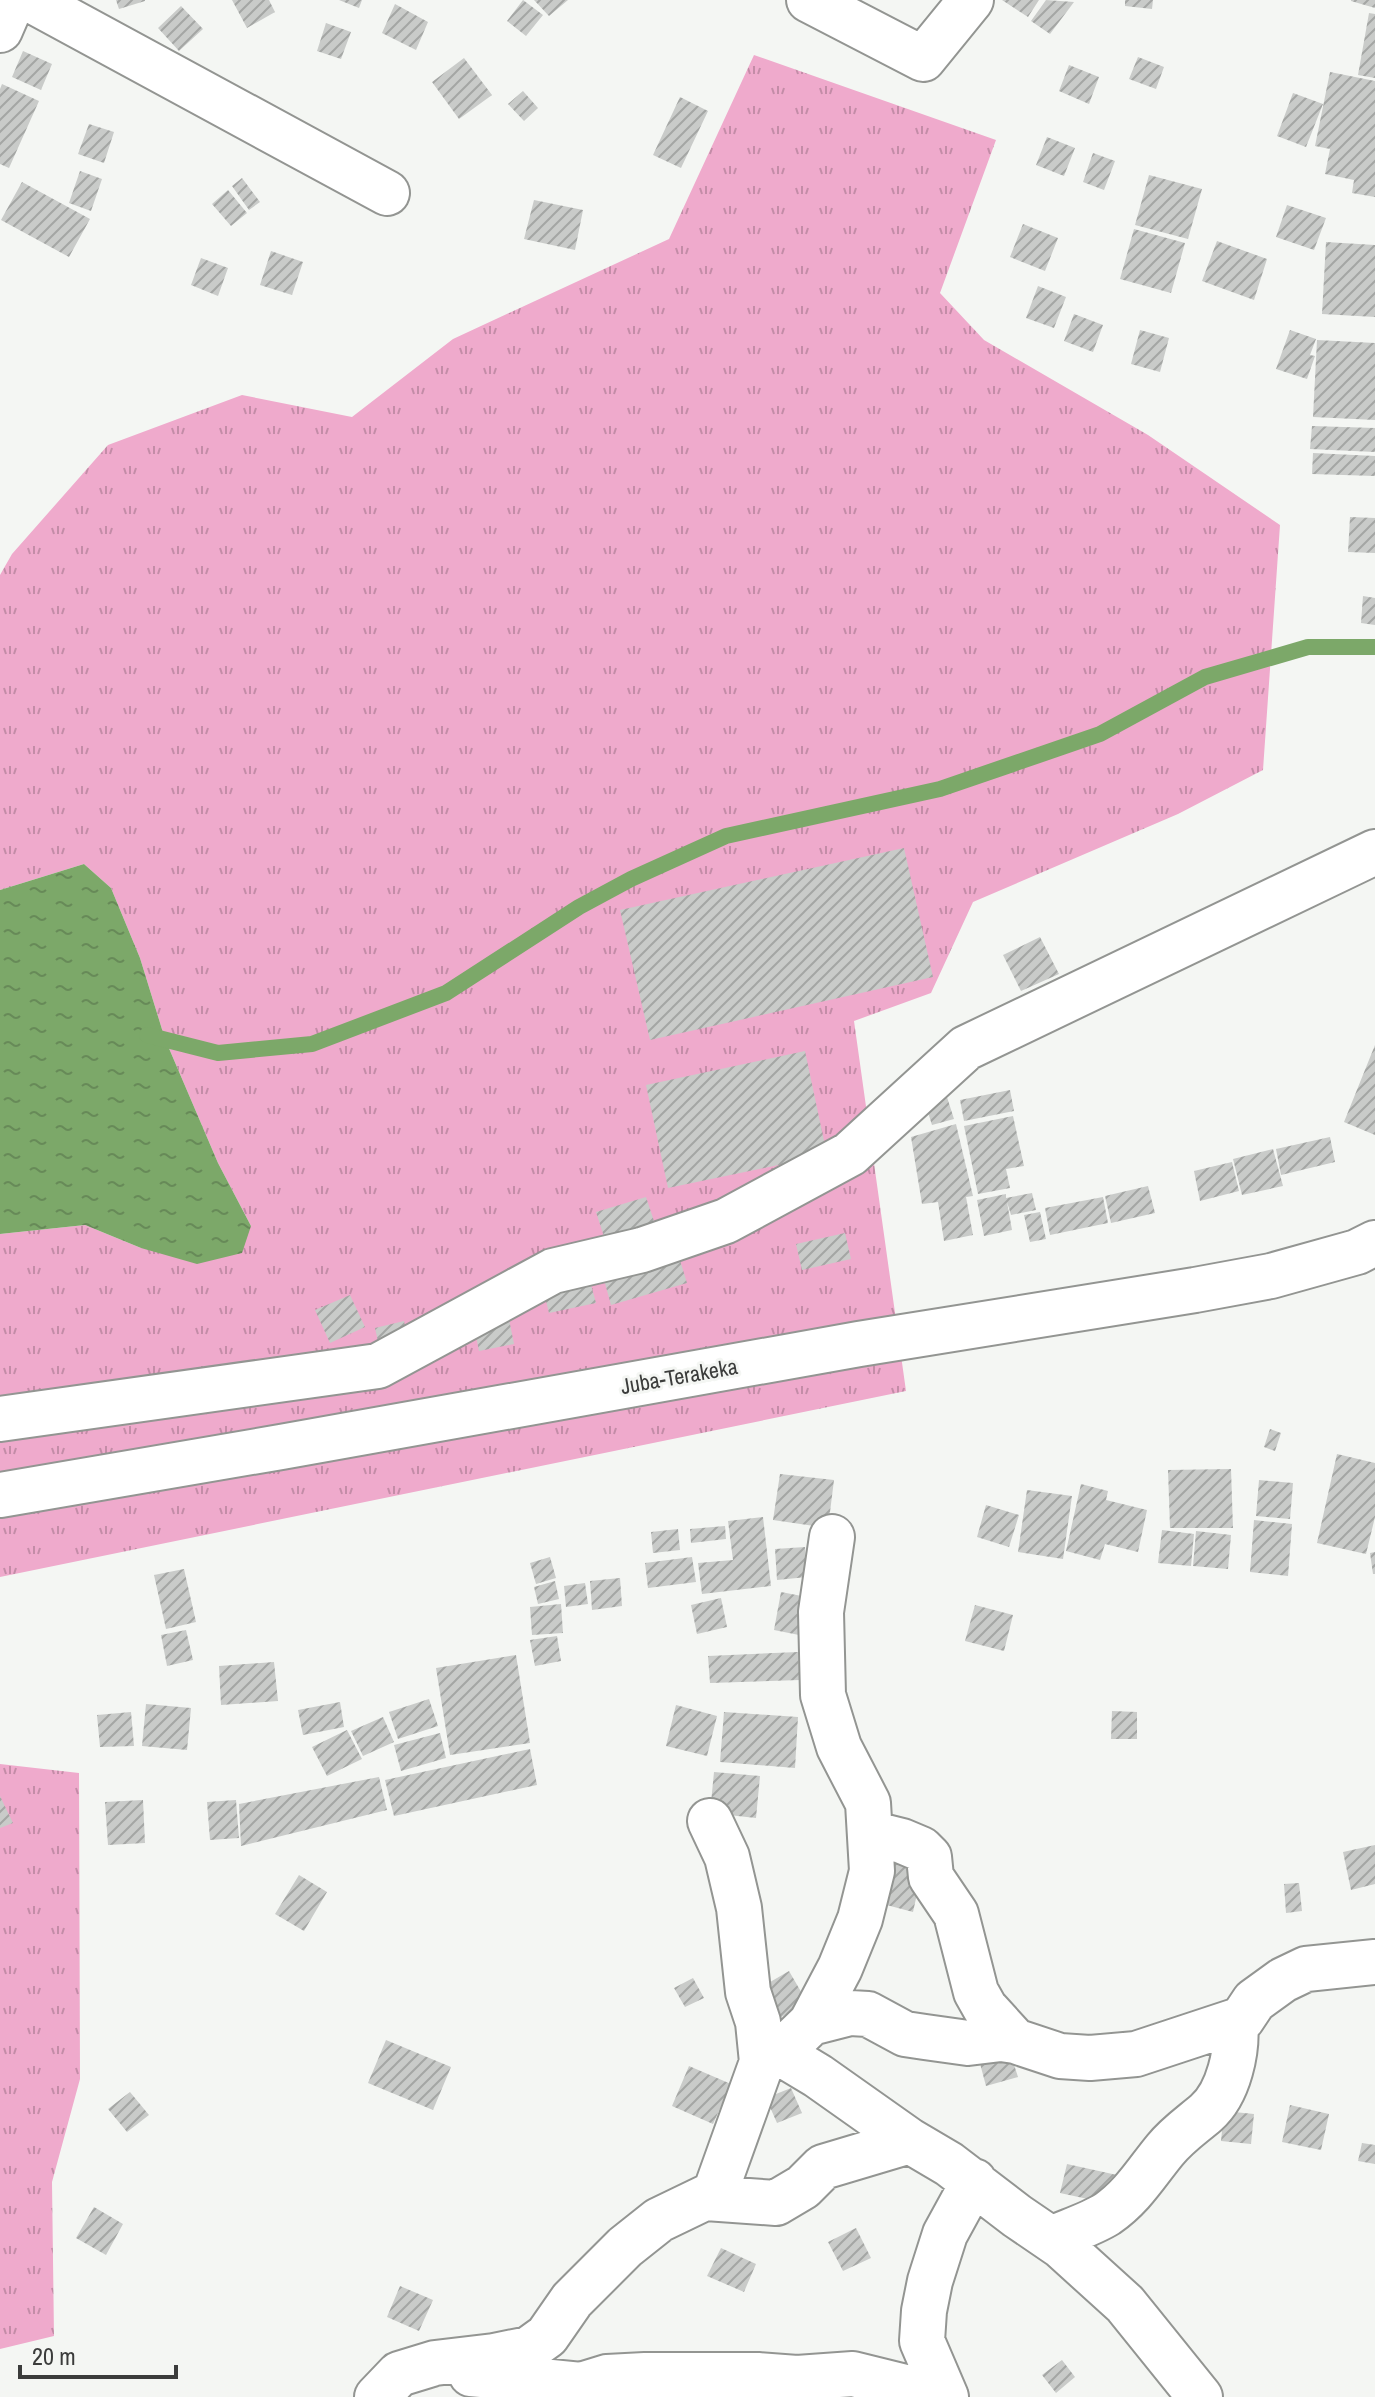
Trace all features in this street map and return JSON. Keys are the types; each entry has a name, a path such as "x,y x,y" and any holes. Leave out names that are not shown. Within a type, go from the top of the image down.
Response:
{"street":[{"path":"0,30 13,0"},
{"path":"31,0 387,193"},
{"path":"809,0 923,59 971,0"},
{"path":"0,1419 378,1366 553,1271 642,1250 726,1221 850,1154 966,1048 1375,852"},
{"name":"Juba-Terakeka","path":"0,1495 859,1344 1271,1276 1369,1241"},
{"path":"811,2023 840,1968 860,1919 872,1871 868,1803 839,1747 823,1695 821,1612 832,1537"},
{"path":"710,1821 727,1857 739,1908 748,1992 770,2047 974,2181 1051,2239 1125,2304 1200,2397"},
{"path":"870,1833 902,1841 921,1849 929,1857 931,1877 956,1914 976,1992 985,2008 1015,2041"},
{"path":"377,2397 399,2374 435,2363 529,2349 547,2336 572,2300 625,2247 659,2220 715,2193 770,2047 811,2023 850,2013 868,2014 905,2034 968,2043 1001,2039 1060,2056 1090,2058 1136,2054 1242,2019 1254,2001 1283,1980 1306,1969 1375,1962"},
{"path":"1051,2239 1104,2216 1121,2204 1142,2183 1165,2150 1209,2110 1230,2074 1237,2041 1235,2022"},
{"path":"706,2198 776,2203 803,2187 823,2167 910,2141"},
{"path":"946,2397 922,2341 924,2311 945,2234 974,2181"},
{"path":"412,2370 581,2385 607,2377 645,2375 797,2378 853,2374 946,2397"}],"green space":[{"path":"754,55 996,140 940,293 984,340 1148,435 1280,525 1263,770 1178,814 973,902 931,993 854,1021 906,1391 0,1577 0,1234 85,1225 141,1248 251,1226 218,1163 165,1039 140,958 111,888 84,864 0,890 0,575 12,554 108,445 242,395 352,417 453,339 669,239"},
{"path":"0,1764 79,1773 80,2079 52,2182 54,2336 0,2349"}],"water":[{"path":"84,864 111,888 140,958 165,1039 218,1163 251,1226 242,1253 197,1264 141,1248 85,1225 0,1234 0,890"}],"building":[{"path":"116,0 145,0 145,1 119,9"},
{"path":"232,0 269,0 275,12 247,28"},
{"path":"339,0 362,0 359,8"},
{"path":"523,0 543,15 526,36 507,21"},
{"path":"534,0 568,0 549,16"},
{"path":"1002,0 1039,0 1028,17"},
{"path":"1046,0 1074,2 1050,34 1031,21"},
{"path":"1125,0 1153,0 1152,9 1125,6"},
{"path":"1375,0 1375,8 1351,1"},
{"path":"395,4 428,22 416,50 382,33"},
{"path":"181,6 203,29 179,51 158,28"},
{"path":"1369,13 1375,14 1375,78 1358,75"},
{"path":"326,23 351,32 341,59 317,51"},
{"path":"23,51 52,64 41,90 12,77"},
{"path":"1138,57 1164,67 1156,89 1129,79"},
{"path":"464,58 492,95 459,119 432,82"},
{"path":"1069,65 1099,77 1089,104 1059,91"},
{"path":"1330,72 1375,81 1375,197 1352,193 1354,180 1325,174 1330,149 1315,146"},
{"path":"2,84 39,101 9,168 0,164"},
{"path":"523,91 538,108 524,121 508,104"},
{"path":"1293,93 1323,104 1306,147 1277,136"},
{"path":"680,97 708,111 681,168 653,155"},
{"path":"89,124 114,132 104,163 78,154"},
{"path":"1047,137 1075,148 1064,176 1036,165"},
{"path":"1093,153 1115,161 1104,190 1083,182"},
{"path":"80,171 102,179 91,211 69,203"},
{"path":"1149,175 1202,189 1188,239 1135,225"},
{"path":"242,178 260,202 249,210 232,186"},
{"path":"22,182 90,219 69,257 1,220"},
{"path":"228,190 247,213 231,226 212,204"},
{"path":"534,200 583,210 575,250 524,239"},
{"path":"1287,205 1326,218 1314,250 1276,237"},
{"path":"1023,224 1058,238 1045,271 1010,257"},
{"path":"1134,229 1185,243 1171,293 1120,279"},
{"path":"1217,241 1267,259 1254,300 1202,281"},
{"path":"1326,242 1375,245 1375,317 1322,314"},
{"path":"271,251 303,262 292,295 260,285"},
{"path":"201,258 228,268 218,296 191,285"},
{"path":"1038,286 1066,297 1054,328 1026,318"},
{"path":"1074,314 1103,325 1093,352 1064,341"},
{"path":"1140,330 1169,338 1160,372 1131,364"},
{"path":"1290,330 1316,339 1310,355 1315,356 1307,379 1276,369"},
{"path":"1317,340 1375,343 1375,420 1313,417"},
{"path":"1312,426 1375,428 1375,452 1310,449"},
{"path":"1313,453 1375,456 1375,476 1312,474"},
{"path":"1350,517 1375,518 1375,553 1348,552"},
{"path":"1363,596 1375,598 1375,625 1361,623"},
{"path":"904,848 933,977 650,1040 620,910"},
{"path":"1040,937 1059,974 1021,991 1003,955"},
{"path":"1375,1045 1375,1135 1344,1122"},
{"path":"805,1051 827,1155 668,1188 646,1085"},
{"path":"1010,1090 1014,1111 964,1121 960,1100"},
{"path":"946,1094 954,1119 932,1125 924,1100"},
{"path":"1013,1116 1024,1166 1006,1169 1010,1188 978,1194 964,1126"},
{"path":"956,1124 973,1196 966,1197 973,1235 944,1241 938,1202 922,1204 911,1137"},
{"path":"1330,1137 1335,1162 1281,1175 1276,1149"},
{"path":"1273,1149 1283,1186 1242,1195 1233,1159"},
{"path":"1232,1162 1239,1191 1200,1201 1194,1171"},
{"path":"1148,1186 1155,1213 1111,1223 1105,1196"},
{"path":"1032,1193 1036,1210 1011,1215 1007,1202 1012,1230 984,1236 977,1200"},
{"path":"646,1197 660,1239 610,1255 596,1212"},
{"path":"1103,1197 1108,1223 1050,1235 1045,1208"},
{"path":"1040,1212 1046,1239 1030,1242 1024,1215"},
{"path":"845,1233 851,1259 802,1270 796,1244"},
{"path":"676,1247 687,1283 611,1305 601,1269"},
{"path":"587,1270 596,1303 549,1313 541,1281"},
{"path":"350,1295 365,1327 330,1343 315,1310"},
{"path":"508,1314 514,1344 479,1351 473,1321"},
{"path":"404,1321 408,1340 379,1346 375,1328"},
{"path":"1270,1429 1281,1433 1275,1451 1264,1447"},
{"path":"1337,1454 1375,1463 1375,1517 1366,1554 1317,1543"},
{"path":"1231,1469 1233,1528 1170,1528 1168,1470"},
{"path":"780,1474 834,1480 828,1528 773,1520"},
{"path":"1259,1480 1293,1483 1290,1519 1256,1516"},
{"path":"1081,1484 1108,1491 1106,1500 1147,1510 1138,1552 1105,1544 1100,1560 1066,1551"},
{"path":"1027,1490 1072,1496 1063,1559 1018,1552"},
{"path":"986,1505 1019,1515 1009,1547 977,1537"},
{"path":"763,1517 771,1586 702,1594 698,1563 733,1560 728,1521"},
{"path":"1254,1520 1292,1524 1288,1576 1250,1572"},
{"path":"725,1526 726,1539 691,1543 690,1529"},
{"path":"678,1529 680,1550 653,1553 651,1532"},
{"path":"1162,1530 1194,1534 1191,1566 1158,1563"},
{"path":"1196,1531 1231,1535 1228,1569 1193,1566"},
{"path":"805,1547 807,1577 777,1580 775,1549"},
{"path":"1375,1552 1375,1574 1373,1574 1370,1553"},
{"path":"550,1557 556,1578 536,1584 530,1563"},
{"path":"692,1557 696,1582 648,1588 645,1563"},
{"path":"184,1569 196,1622 166,1629 154,1575"},
{"path":"620,1578 622,1606 592,1610 590,1581"},
{"path":"555,1581 559,1599 538,1604 534,1587"},
{"path":"585,1583 588,1604 566,1607 564,1586"},
{"path":"781,1592 812,1598 804,1636 774,1630"},
{"path":"721,1598 727,1627 697,1634 691,1605"},
{"path":"561,1604 563,1633 532,1635 530,1607"},
{"path":"975,1605 1013,1615 1004,1651 965,1641"},
{"path":"186,1630 193,1660 167,1666 161,1635"},
{"path":"557,1636 561,1661 535,1666 530,1640"},
{"path":"798,1652 800,1680 710,1683 708,1656"},
{"path":"516,1655 530,1743 450,1755 436,1668"},
{"path":"274,1662 278,1701 221,1705 219,1666"},
{"path":"429,1699 438,1726 398,1739 389,1712"},
{"path":"340,1702 344,1727 303,1735 298,1710"},
{"path":"146,1704 191,1708 187,1750 142,1746"},
{"path":"676,1705 717,1716 707,1756 666,1746"},
{"path":"1112,1711 1137,1712 1137,1739 1111,1739"},
{"path":"131,1712 134,1746 100,1747 97,1715"},
{"path":"724,1712 798,1717 795,1768 720,1762"},
{"path":"383,1717 394,1742 363,1756 351,1731"},
{"path":"347,1730 362,1759 327,1776 312,1747"},
{"path":"440,1733 446,1758 401,1771 394,1745"},
{"path":"530,1749 537,1785 394,1816 385,1780"},
{"path":"714,1772 760,1776 756,1818 710,1813"},
{"path":"379,1777 387,1810 241,1846 239,1804"},
{"path":"0,1796 13,1823 0,1828"},
{"path":"143,1800 145,1843 108,1845 105,1802"},
{"path":"236,1800 239,1838 210,1840 207,1802"},
{"path":"1375,1845 1375,1884 1351,1890 1343,1852"},
{"path":"890,1854 924,1862 913,1912 879,1903"},
{"path":"299,1875 327,1892 304,1931 275,1914"},
{"path":"1299,1883 1302,1911 1286,1913 1284,1884"},
{"path":"789,1971 807,2002 778,2019 760,1988"},
{"path":"693,1978 704,1998 685,2007 674,1988"},
{"path":"386,2040 451,2067 433,2110 368,2083"},
{"path":"1008,2046 1018,2077 986,2086 978,2056"},
{"path":"689,2066 731,2084 713,2124 672,2106"},
{"path":"791,2088 802,2113 777,2123 766,2098"},
{"path":"130,2092 149,2115 127,2132 108,2109"},
{"path":"1290,2105 1329,2114 1321,2150 1282,2142"},
{"path":"1224,2111 1254,2114 1251,2144 1221,2141"},
{"path":"1362,2143 1375,2145 1375,2164 1358,2161"},
{"path":"1067,2164 1117,2175 1111,2204 1060,2193"},
{"path":"94,2207 123,2224 106,2255 76,2238"},
{"path":"856,2228 871,2258 843,2271 828,2242"},
{"path":"721,2248 756,2264 744,2292 707,2276"},
{"path":"400,2286 433,2300 419,2331 387,2317"},
{"path":"1062,2360 1075,2377 1056,2393 1042,2375"}],"waterway":[{"path":"147,1035 218,1053 312,1044 446,993 579,907 631,879 726,836 940,789 1100,734 1205,677 1308,647 1375,647"}]}
